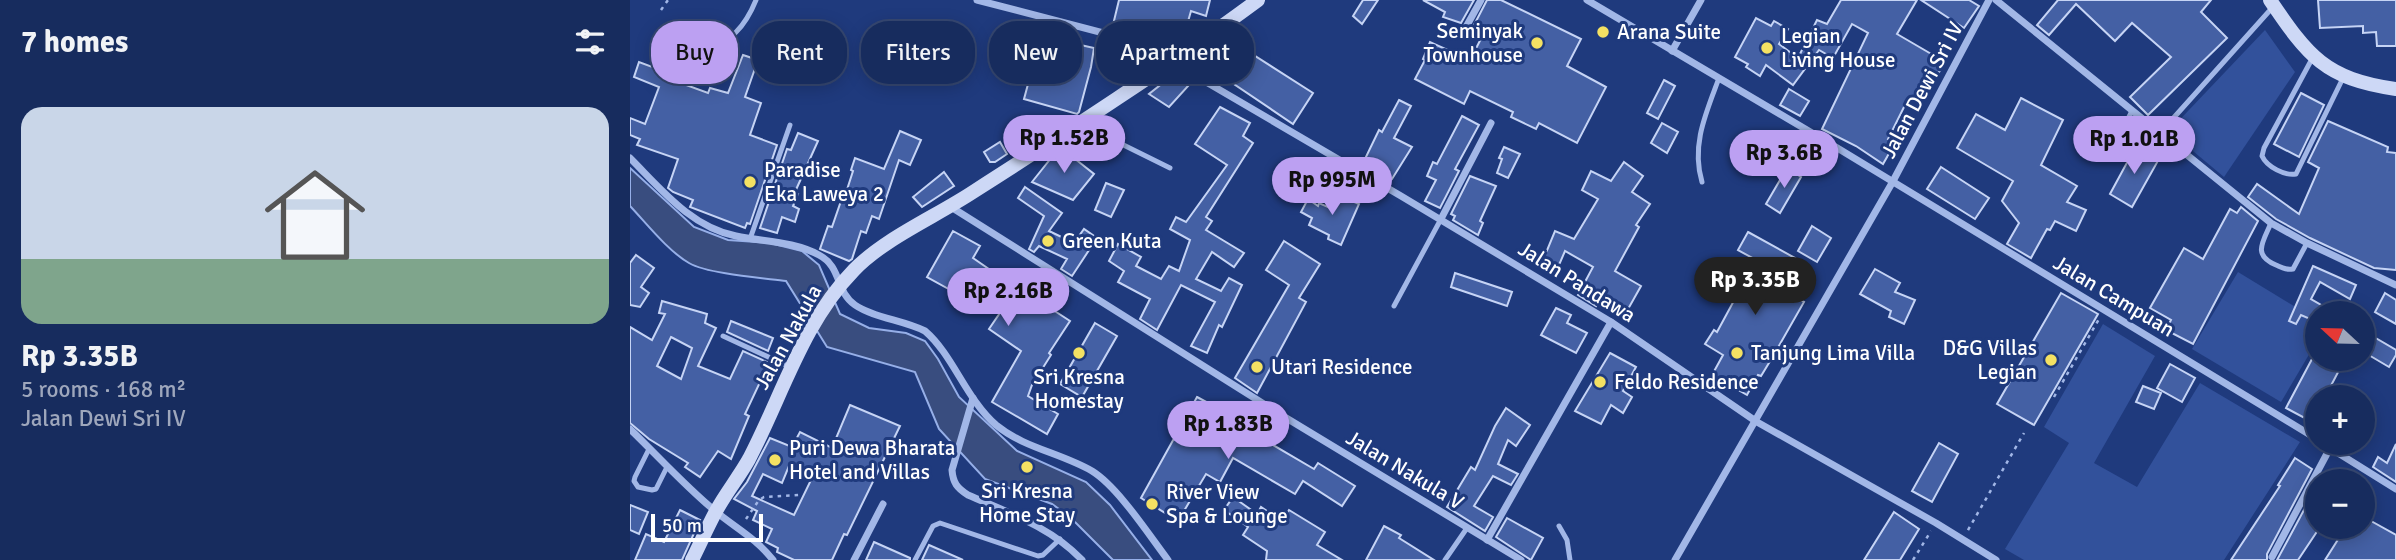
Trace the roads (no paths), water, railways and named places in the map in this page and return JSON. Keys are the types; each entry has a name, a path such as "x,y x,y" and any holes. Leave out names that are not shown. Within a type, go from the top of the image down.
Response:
{"main road":[{"name":"Jalan Nakula","path":"1229,21 1258,0"},
{"path":"2272,3 2313,57 2344,75 2396,89"},
{"name":"Jalan Nakula","path":"692,560 716,511 748,460 811,330 837,290 864,261 1140,84"}],"street":[{"name":"Jalan Pandawa","path":"977,0 1096,34"},
{"path":"1461,36 1481,0"},
{"name":"Jalan Campuan","path":"1587,0 2305,432"},
{"path":"1672,51 1701,0"},
{"name":"Jalan Dewi Sri IV","path":"1675,560 1757,422 1854,245 1892,183 1989,0"},
{"path":"1996,0 2271,223 2396,285"},
{"name":"Jalan Pandawa","path":"1220,84 1611,322 1757,422 1996,560"},
{"path":"1441,219 1491,123"},
{"path":"630,158 670,199 699,222 719,231 750,239 783,243 817,253 833,265 837,290 856,306 925,331 933,338 972,402 993,422 1035,448 1083,467 1102,479 1168,560"},
{"name":"Jalan Nakula V","path":"951,207 1278,413 1521,560"},
{"path":"1487,540 1611,322"},
{"path":"972,402 954,460 953,480 958,488 1048,531 1082,560"},
{"path":"630,429 667,467 716,511 740,527 773,560"},
{"path":"2272,557 2326,455"},
{"path":"2341,455 2396,489"},
{"path":"853,560 883,504"}],"lane":[{"path":"738,30 748,18 756,0"},
{"path":"2160,133 2272,3"},
{"path":"2313,57 2264,148 2262,156 2269,165 2289,175 2296,174 2344,75"},
{"path":"1702,182 1697,164 1699,139 1719,78"},
{"path":"2109,156 2132,111"},
{"path":"1081,124 1170,169"},
{"path":"750,239 790,125"},
{"path":"1394,306 1441,219"},
{"path":"2271,223 2261,251 2263,258 2268,261 2287,270 2293,269 2307,243"},
{"path":"723,335 792,368"},
{"path":"649,449 635,477 634,481 638,487 656,489 667,467"},
{"path":"915,560 933,526 940,523 1038,556 1043,555 1060,539"},
{"path":"1559,526 1567,540 1570,560"},
{"path":"1446,560 1467,528"}],"place":[{"name":"Arana Suite","path":"1603,32"},
{"name":"Seminyak Townhouse","path":"1537,43"},
{"name":"Legian Living House","path":"1767,48"},
{"name":"Paradise Eka Laweya 2","path":"750,182"},
{"name":"Green Kuta","path":"1048,241"},
{"name":"Sri Kresna Homestay","path":"1079,353"},
{"name":"Tanjung Lima Villa","path":"1737,353"},
{"name":"D&G Villas Legian","path":"2051,360"},
{"name":"Utari Residence","path":"1257,367"},
{"name":"Feldo Residence","path":"1600,382"},
{"name":"Puri Dewa Bharata Hotel and Villas","path":"775,460"},
{"name":"Sri Kresna Home Stay","path":"1027,467"},
{"name":"River View Spa & Lounge","path":"1152,504"}]}
